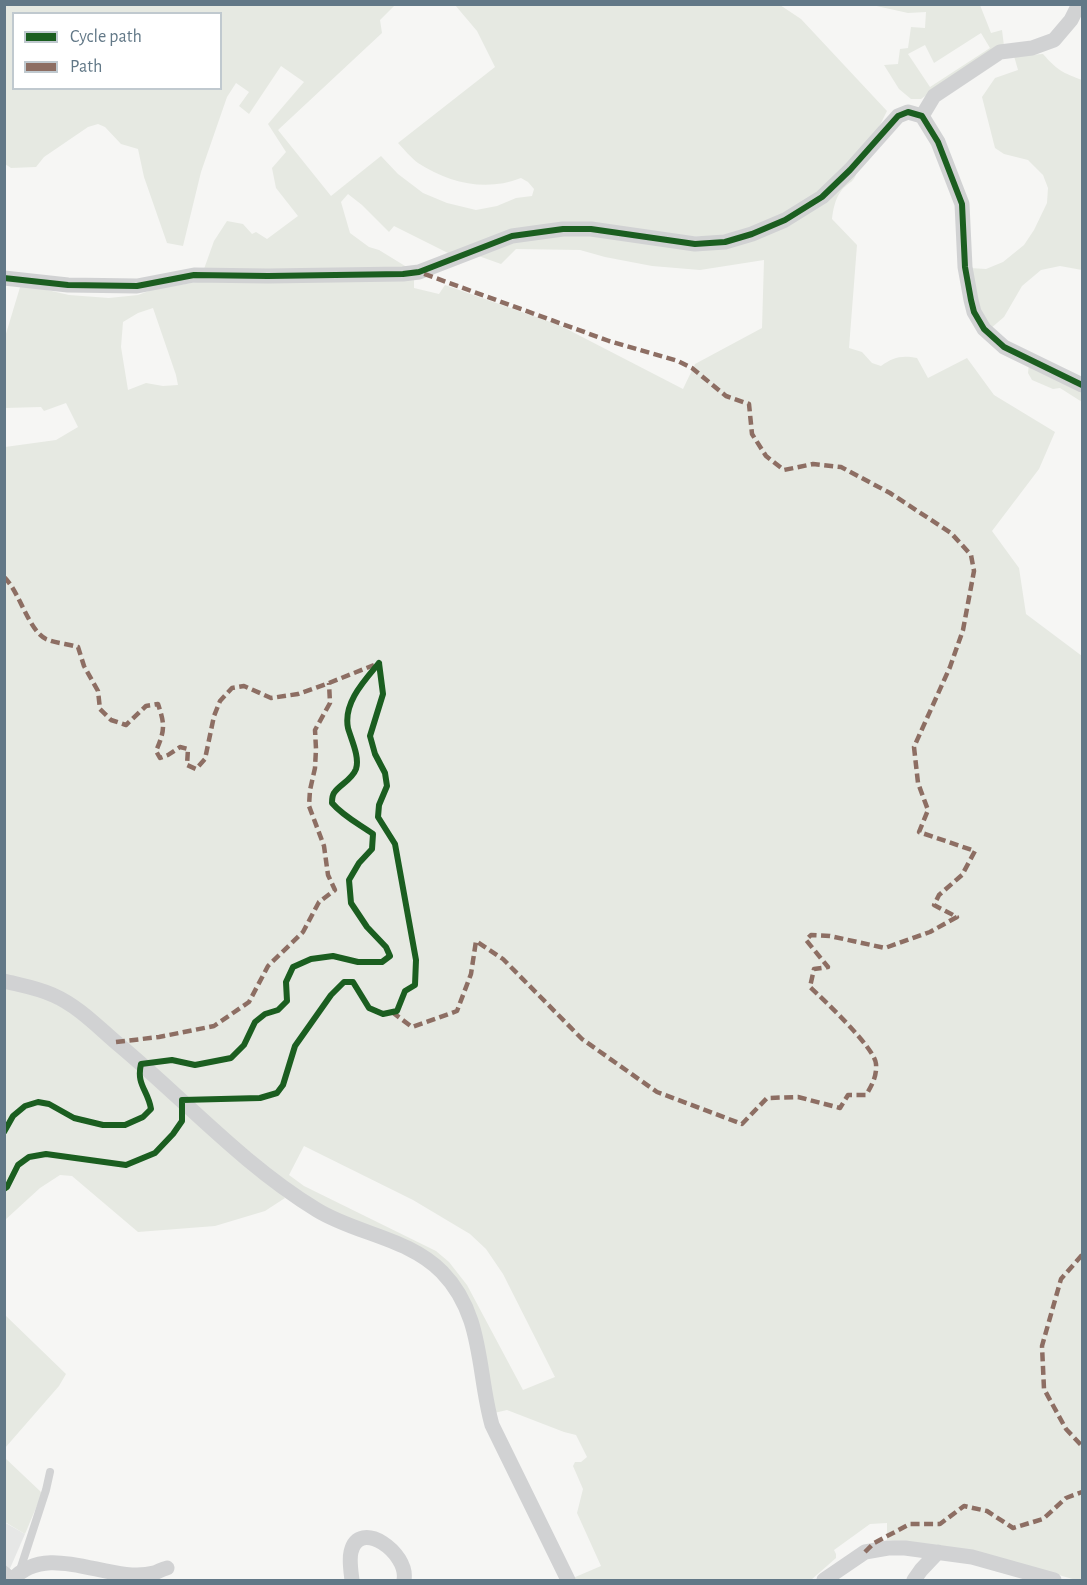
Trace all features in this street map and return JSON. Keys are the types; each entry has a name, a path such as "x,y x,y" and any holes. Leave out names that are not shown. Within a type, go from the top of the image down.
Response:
{"street":[{"path":"922,116 934,96 1000,52 1032,48 1054,40 1071,20 1079,4"},
{"path":"4,278 68,285 137,286 194,275 403,274 420,272 512,236 563,229 591,229 695,244 725,242 785,220 822,197 850,170 898,116 908,112 922,116 938,141 962,204 965,267 974,312 984,328 1004,347 1083,385"},
{"path":"4,981 52,995 82,1012 223,1138 296,1197 347,1225 415,1251 443,1273 463,1301 476,1336 492,1425 568,1581"},
{"path":"352,1581 350,1553 359,1539 367,1537 380,1541 401,1562 405,1573 404,1581"},
{"path":"830,1579 865,1552 905,1548 972,1557 1054,1581"},
{"path":"914,1581 938,1552"},
{"path":"13,1575 31,1567 49,1563 68,1563 124,1574 153,1574 167,1568"}],"lane":[{"path":"13,1575 46,1490 50,1472"}],"shaded area":[{"path":"4,5 395,5 380,20 382,33 278,130 331,196 381,156 398,174 423,193 447,203 476,210 497,206 516,198 532,196 534,189 521,178 481,185 442,176 418,163 398,143 495,67 477,31 455,5 780,5 801,19 887,111 874,137 827,186 797,208 752,230 713,237 666,236 589,224 452,255 394,226 389,232 348,194 341,202 350,233 369,247 379,250 410,269 204,269 214,241 227,221 243,224 252,234 256,232 267,239 298,216 276,188 272,168 286,152 268,124 304,82 281,66 249,114 239,106 249,92 236,83 227,97 201,172 183,246 167,243 144,177 138,149 121,144 105,127 98,124 88,127 44,157 36,167 11,168 5,164"},
{"path":"872,5 980,5 991,33 1002,30 1004,46 921,99 911,99 899,89 884,65 898,64 900,49 908,48 911,27 925,28 926,12 908,13","holes":["981,33 990,48 930,87 908,54 925,45 934,63"]},
{"path":"1043,54 1061,70 1082,80 1082,270 1060,266 1041,270 1022,286 1004,317 990,329 981,316 970,268 986,269 1003,262 1024,245 1047,203 1048,188 1043,175 1028,160 1004,154 995,148 982,97 995,78 1018,70 1014,56"},
{"path":"857,168 854,179 837,197 832,219 857,245 849,348 862,352 872,363 881,366 898,358 917,358 928,378 967,358 994,395 1055,432 1039,469 992,531 1019,568 1026,614 1082,656 1082,1580 983,1553 887,1540 887,1523 870,1524 834,1550 836,1558 811,1580 574,1580 573,1578 601,1566 577,1513 583,1489 573,1466 575,1462 581,1462 587,1457 576,1435 507,1410 494,1413 451,1274 321,1207 282,1179 223,1130 88,1009 5,975 5,447 56,440 78,427 66,403 44,411 41,407 5,408 5,337 21,284 69,295 109,298 138,295 154,289 197,282 414,280 414,288 439,294 445,285 559,325 683,389 695,364 762,328 764,260 700,270 652,266 580,250 516,249 501,264 473,254 496,245 563,233 649,241 752,239","holes":["153,308 178,385 163,386 146,383 128,390 121,347 123,322 138,313","304,1146 413,1200 470,1234 486,1249 503,1274 555,1377 523,1390 467,1285 449,1262 436,1251 304,1186 289,1175"]},
{"path":"1029,364 1082,392 1082,402 1060,388 1053,389 1032,380 1028,373"},
{"path":"4,986 39,995 67,1010 104,1039 285,1198 265,1211 215,1226 138,1232 72,1176 60,1175 40,1188 5,1220"},
{"path":"5,1315 66,1374 59,1386 5,1448"},
{"path":"4,1457 41,1492 25,1534 5,1522"},
{"path":"4,1522 25,1534 5,1580 4,1580"}],"marked path":[{"path":"392,1012 412,1027 457,1011 471,974 476,941 503,959 582,1039 657,1092 742,1124 767,1098 798,1097 840,1108 848,1095 866,1095 875,1076 876,1064 858,1036 810,987 814,969 828,967 806,940 811,935 830,936 885,948 930,932 957,917 934,905 939,895 962,875 975,851 919,832 928,810 918,783 914,747 950,667 963,630 974,571 971,555 951,533 890,493 841,467 813,464 784,470 766,456 752,434 749,404 726,396 692,368 678,361 609,341 419,272"},
{"path":"4,577 15,592 34,628 40,634 46,639 78,647 84,666 98,691 100,709 111,720 126,725 146,706 158,704 163,727 156,751 160,758 180,747 188,749 187,765 196,769 205,759 214,716 220,701 232,688 244,686 271,698 298,694 374,665"},
{"path":"116,1042 159,1037 214,1026 249,1002 268,966 303,932 319,902 335,890 328,875 324,846 309,806 315,768 315,730 330,703 329,683"},
{"path":"1082,1255 1061,1279 1042,1346 1044,1389 1066,1429 1082,1446"},
{"path":"865,1552 874,1543 910,1524 940,1524 964,1506 987,1511 1013,1528 1043,1519 1066,1498 1082,1492"}],"cycle path":[{"path":"4,278 68,285 137,286 194,275 403,274 419,272 512,236 563,229 591,229 695,244 725,242 785,220 822,197 850,170 898,116 908,112 922,116 938,142 962,204 965,267 974,312 984,329 1004,347 1082,385"},
{"path":"4,1132 13,1116 25,1106 38,1102 49,1104 74,1118 103,1125 125,1125 143,1117 151,1109 141,1082 141,1064 172,1060 195,1065 231,1058 244,1045 255,1022 265,1014 278,1010 287,1001 286,982 293,967 311,959 333,956 358,962 382,962 390,956 386,947 367,927 351,903 349,880 359,863 372,849 373,834 346,816 332,803 334,793 352,776 357,764 347,719 352,701 379,663"},
{"path":"4,1189 18,1165 29,1157 46,1154 126,1165 155,1153 182,1121 182,1100 260,1098 277,1093 283,1085 295,1046 331,995 344,982 353,982 369,1008 383,1014 397,1011 405,991 415,985 416,960 395,844 378,817 379,805 387,786 385,773 375,754 370,736 383,694 379,663"}]}
